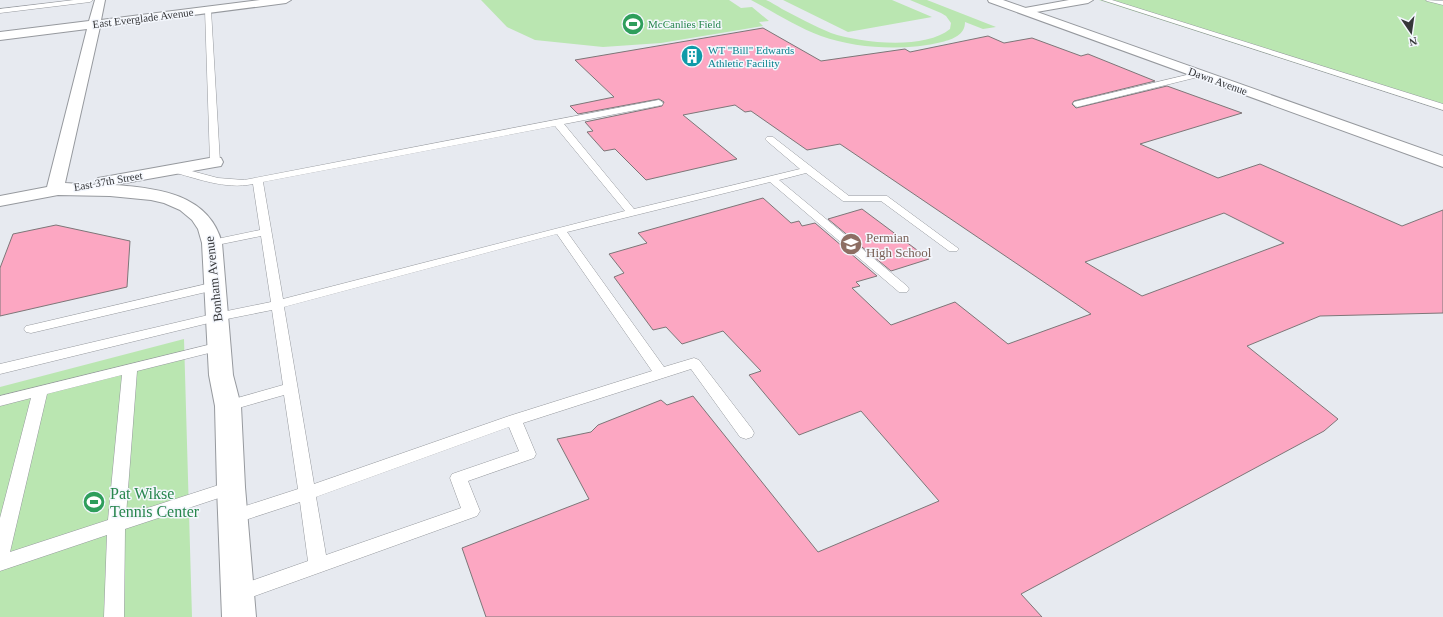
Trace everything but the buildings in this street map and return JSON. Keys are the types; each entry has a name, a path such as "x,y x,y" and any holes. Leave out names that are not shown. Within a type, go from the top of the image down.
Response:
{"street":[{"path":"55,190 100,0"},
{"name":"East Everglade Avenue","path":"0,36 286,0"},
{"name":"Dawn Avenue","path":"994,0 1443,162"},
{"path":"1025,12 1088,0"},
{"name":"East 37th Street","path":"0,201 215,162"},
{"name":"Bonham Avenue","path":"55,190 126,191 149,194 169,199 188,207 200,216 209,230 212,243 221,375 228,406 231,487 239,617"}],"lane":[{"path":"0,10 90,0"},
{"path":"1106,0 1443,107"},
{"path":"1429,0 1443,3"},
{"path":"208,10 215,162"},
{"path":"1077,104 1198,74"},
{"path":"173,170 218,181 244,183 659,103"},
{"path":"558,123 632,213"},
{"path":"770,139 847,199 883,198 953,249"},
{"path":"0,369 277,304 560,230 808,170"},
{"path":"772,179 903,288"},
{"path":"258,181 318,565"},
{"path":"560,230 661,373"},
{"path":"212,243 266,232"},
{"path":"31,329 215,286"},
{"path":"0,401 220,346"},
{"path":"233,517 307,493 514,420 694,363 746,433"},
{"path":"114,617 116,525 130,368"},
{"path":"228,406 291,388"},
{"path":"0,554 40,391"},
{"path":"238,594 471,511 458,478 528,454 514,420"},
{"path":"0,563 231,487"}],"green space":[{"name":"McCanlies Field","path":"481,0 729,0 741,8 752,7 769,21 759,22 763,26 661,43 603,47 535,40 507,27"},
{"path":"751,0 766,0 831,33 843,37 875,42 892,43 925,40 939,36 950,29 951,23 946,16 910,0 927,0 996,27 983,29 965,22 963,30 958,36 942,42 913,47 866,46 850,44 821,36 794,24"},
{"path":"783,0 892,0 932,17 848,32"},
{"path":"1099,0 1433,0 1443,2 1443,110"},
{"name":"Pat Wikse Tennis Center","path":"184,339 192,617 0,617 0,387"}],"place":[{"name":"McCanlies Field","path":"633,24"},
{"name":"WT \"Bill\" Edwards Athletic Facility","path":"692,56"},
{"name":"Permian High School","path":"851,244"},
{"name":"Pat Wikse Tennis Center","path":"94,502"}]}
